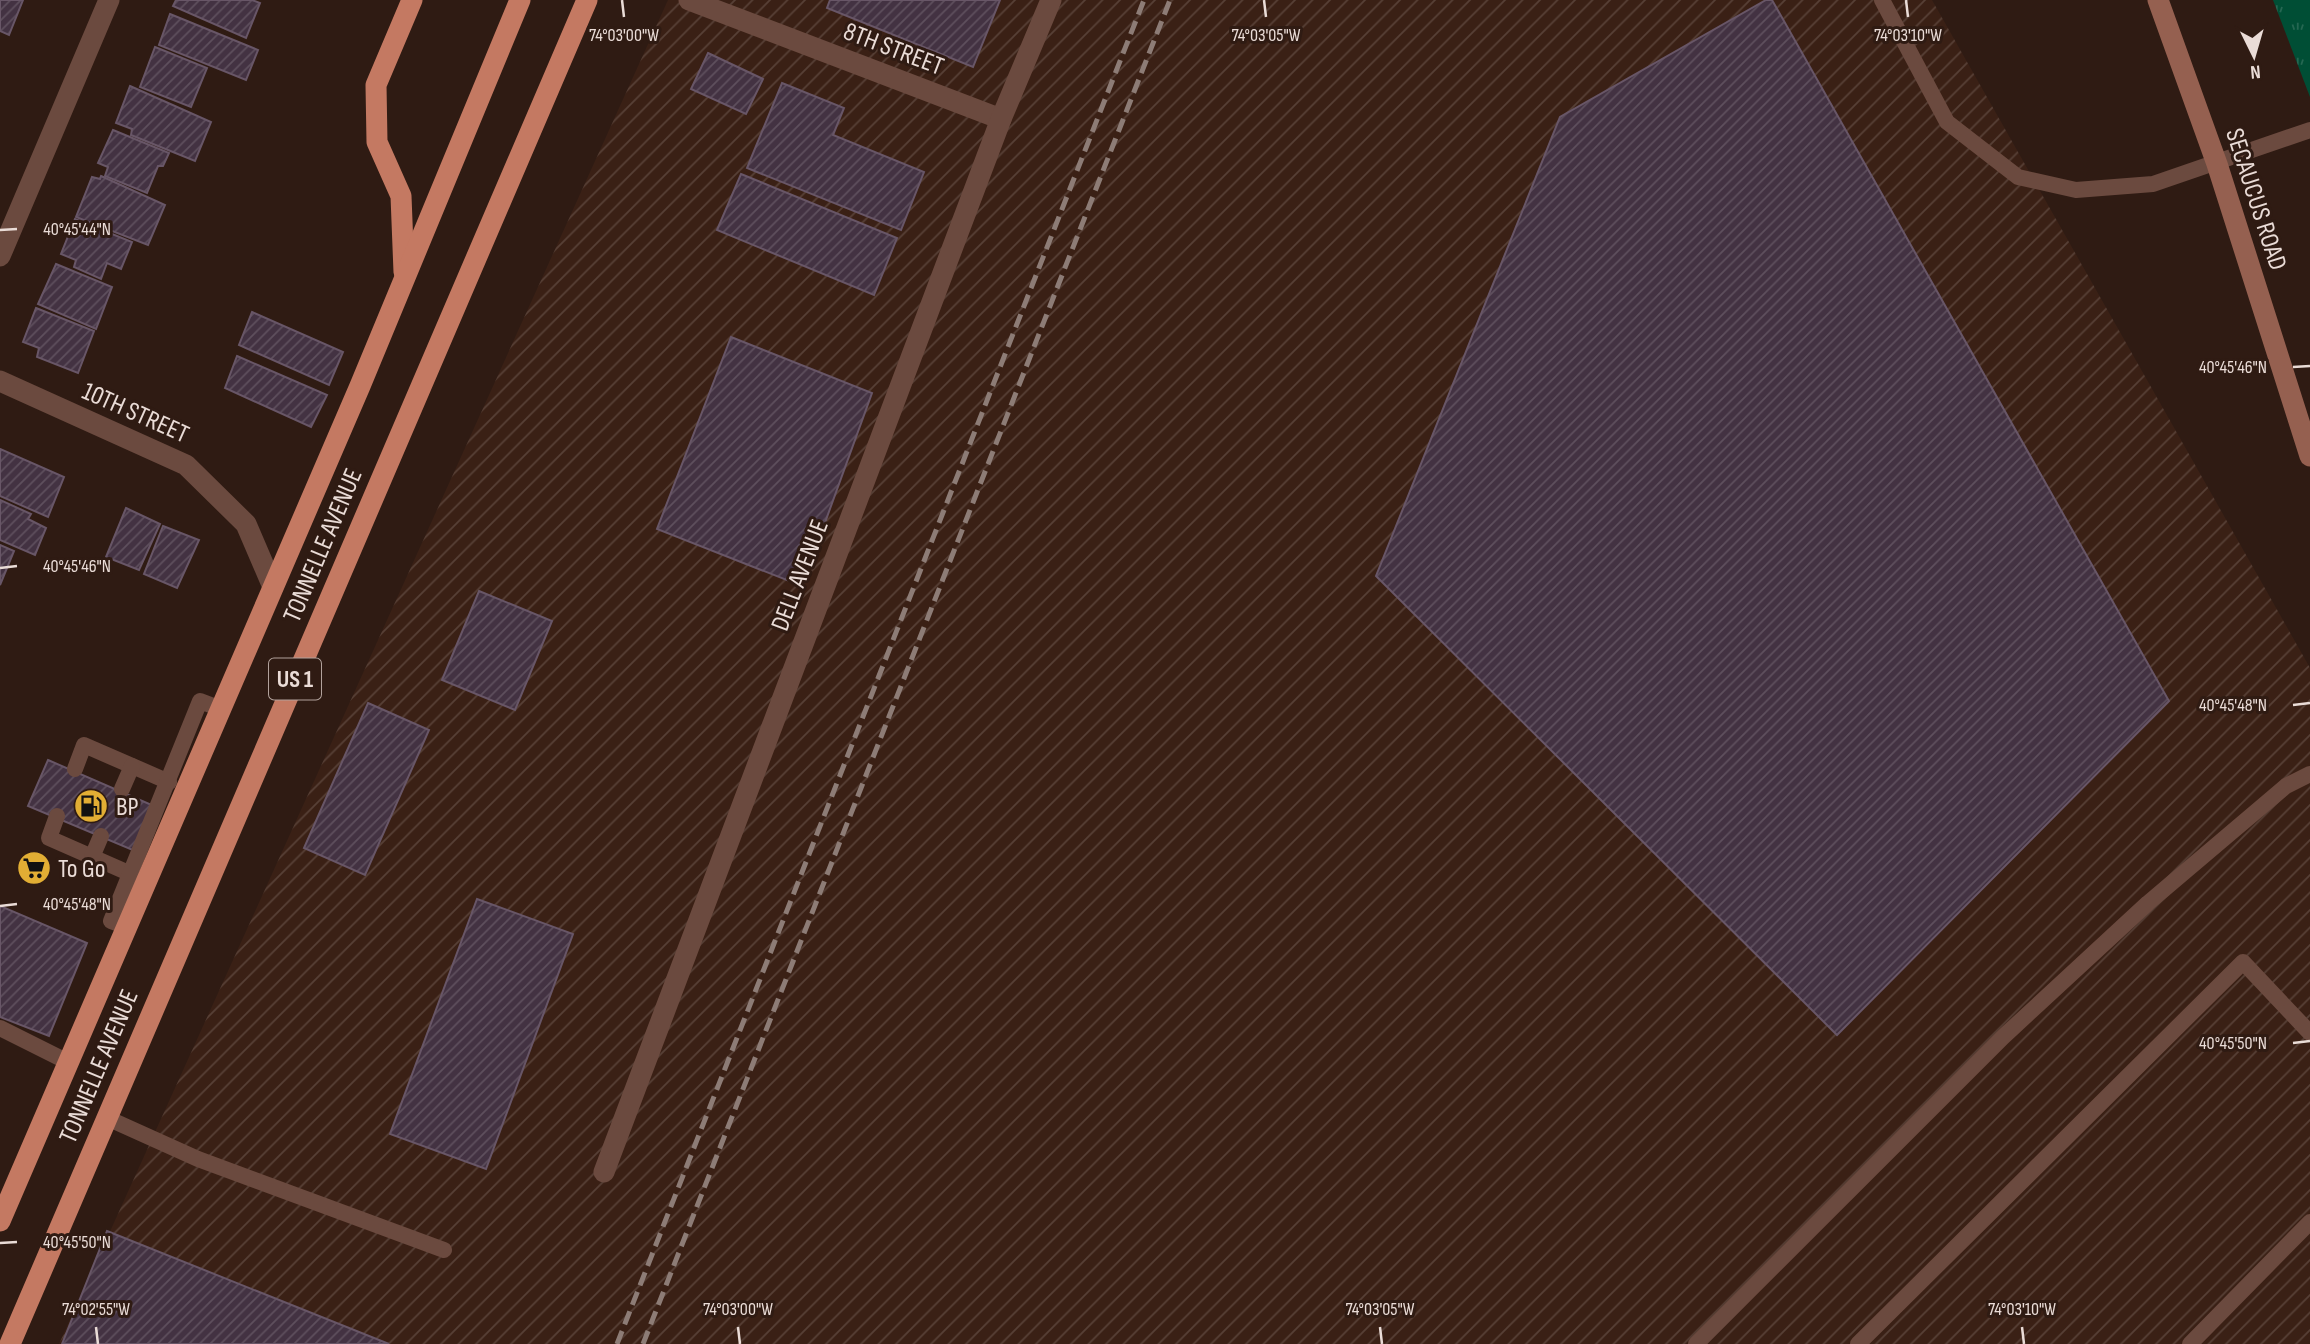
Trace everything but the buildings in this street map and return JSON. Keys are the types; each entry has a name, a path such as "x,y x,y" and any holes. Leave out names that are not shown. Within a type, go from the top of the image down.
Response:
{"highway":[{"path":"404,279 401,196 377,142 376,85 412,0"},
{"name":"TONNELLE AVENUE","path":"2,1208 221,709 520,0"},
{"name":"TONNELLE AVENUE","path":"10,1344 586,5"}],"main road":[{"name":"SECAUCUS ROAD","path":"2158,0 2217,164 2310,456"}],"street":[{"path":"0,256 109,0"},
{"name":"8TH STREET","path":"689,0 1001,119"},
{"name":"DELL AVENUE","path":"604,1172 1001,119 1051,0"},
{"name":"10TH STREET","path":"0,382 186,465 246,524 273,587"}],"lane":[{"path":"1882,0 1947,122 2018,177 2076,190 2153,184 2310,130"},
{"path":"127,926 111,921 201,701 221,709"},
{"path":"75,769 84,745 169,782"},
{"path":"122,789 132,766"},
{"path":"1696,1344 2003,1037 2148,903 2286,786 2310,774"},
{"path":"57,816 49,838 131,874"},
{"path":"92,857 101,836"},
{"path":"1858,1344 2242,961 2310,1032"},
{"path":"0,1028 68,1062"},
{"path":"107,1118 198,1158 444,1250"},
{"path":"2190,1344 2310,1222"}],"shaded area":[{"path":"668,0 1932,0 2310,668 2310,1344 59,1344"}],"green space":[{"path":"2273,0 2310,0 2310,97"}],"railway":[{"path":"617,1344 1144,0"},
{"path":"643,1344 1170,0"}],"place":[{"name":"BP","path":"91,806"},
{"name":"To Go","path":"34,868"}]}
